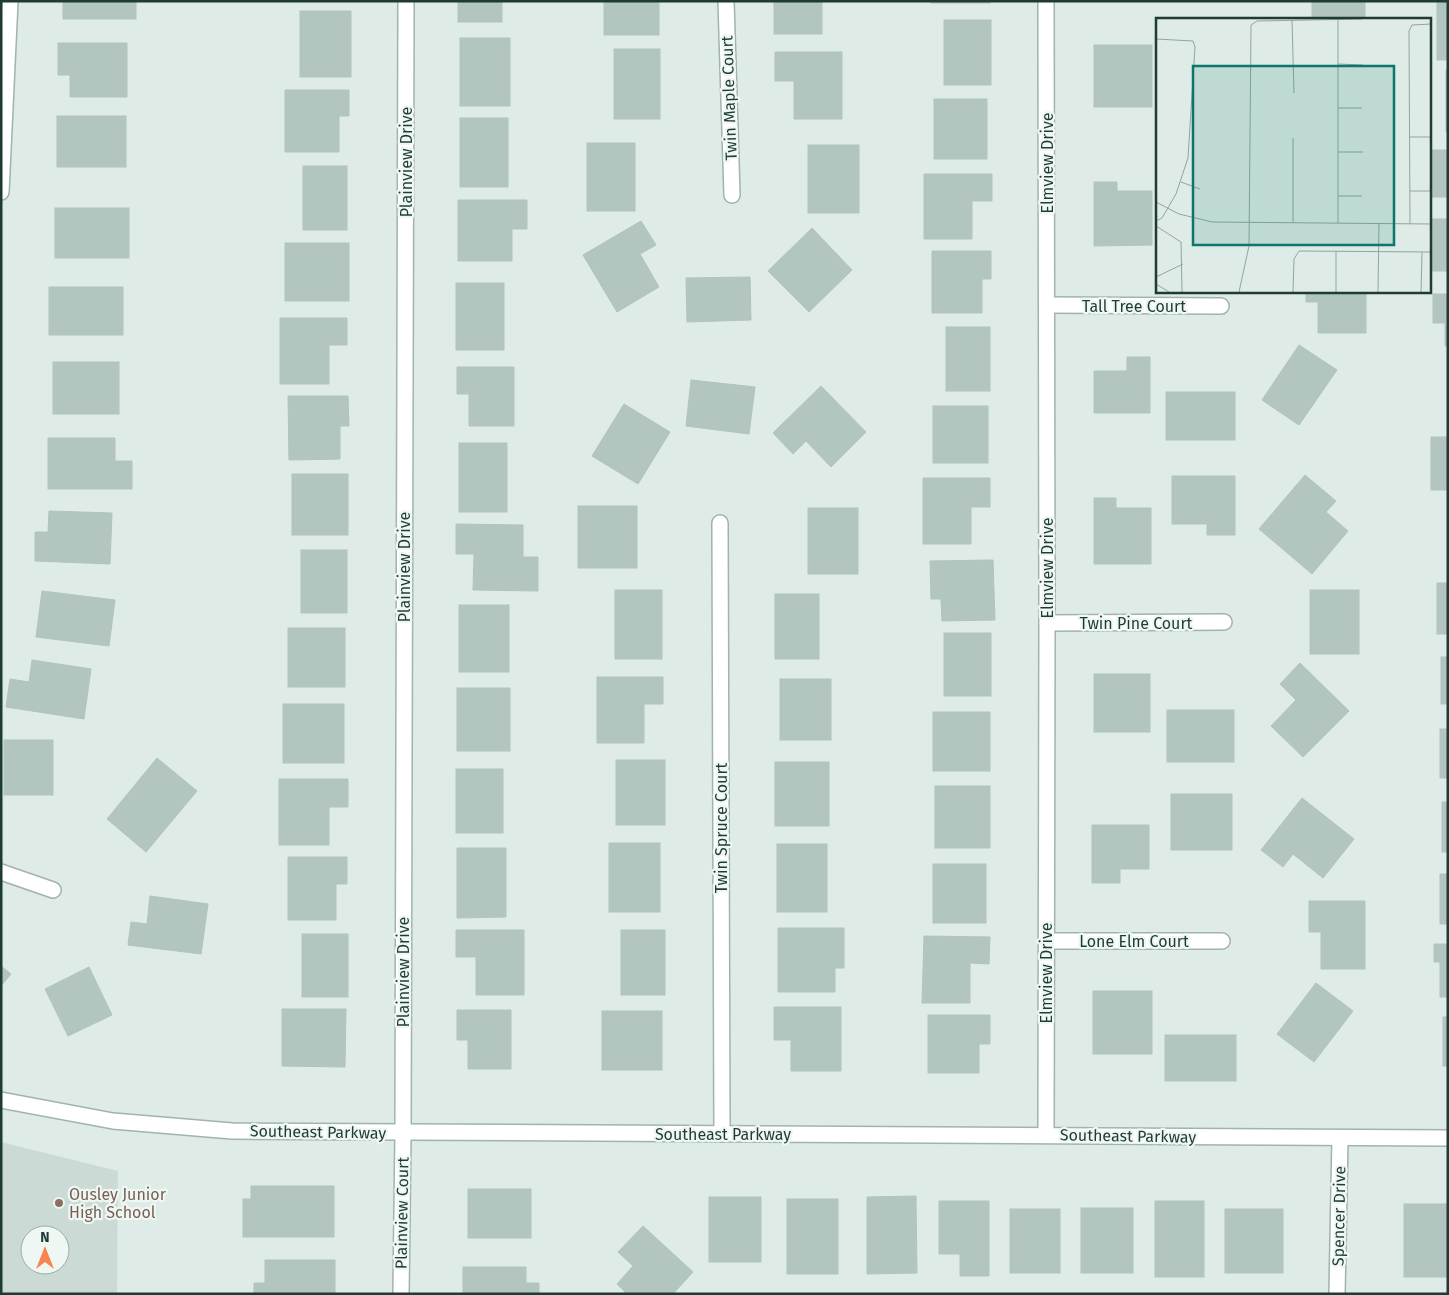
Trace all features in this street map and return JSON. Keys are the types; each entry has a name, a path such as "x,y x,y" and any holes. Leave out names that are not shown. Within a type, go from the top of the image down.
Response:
{"street":[{"path":"1,192 10,1"},
{"name":"Plainview Drive","path":"403,1133 406,1"},
{"name":"Twin Maple Court","path":"726,1 732,195"},
{"name":"Elmview Drive","path":"1046,1 1048,306 1046,1135"},
{"name":"Tall Tree Court","path":"1048,306 1221,306"},
{"name":"Twin Spruce Court","path":"720,523 722,1134"},
{"name":"Twin Pine Court","path":"1048,624 1224,622"},
{"path":"1,872 53,890"},
{"name":"Lone Elm Court","path":"1046,942 1222,942"},
{"name":"Southeast Parkway","path":"1,1100 113,1121 232,1131 1448,1138"},
{"name":"Plainview Court","path":"401,1294 403,1133"},
{"name":"Spencer Drive","path":"1338,1294 1340,1138"}],"shaded area":[{"name":"Ousley Junior High School","path":"1,1142 118,1171 117,1294 1,1294"}],"building":[{"path":"63,1 136,1 136,19 63,19"},
{"path":"458,1 502,1 502,22 458,22"},
{"path":"604,1 659,1 659,35 604,35"},
{"path":"774,1 822,1 822,34 774,34"},
{"path":"931,1 990,1 990,3 931,3"},
{"path":"1312,1 1365,1 1365,18 1312,18"},
{"path":"1437,1 1448,1 1448,60 1437,60"},
{"path":"300,11 351,11 351,77 300,77"},
{"path":"944,20 991,20 991,85 944,85"},
{"path":"460,38 510,38 510,106 460,106"},
{"path":"58,43 127,43 127,97 70,97 70,75 58,75"},
{"path":"1094,45 1152,45 1152,107 1094,107"},
{"path":"614,49 660,49 660,119 614,119"},
{"path":"775,52 842,52 842,119 794,119 794,81 775,81"},
{"path":"1446,70 1448,70 1448,131 1446,131"},
{"path":"285,90 349,90 349,116 339,116 339,152 285,152"},
{"path":"934,99 987,99 987,159 934,159"},
{"path":"57,116 126,116 126,167 57,167"},
{"path":"460,118 508,118 508,187 460,187"},
{"path":"587,143 635,143 635,211 587,211"},
{"path":"808,145 859,145 859,213 808,213"},
{"path":"1432,150 1448,150 1448,197 1432,197"},
{"path":"303,166 347,166 347,230 303,230"},
{"path":"924,174 992,174 992,201 972,201 972,239 924,239"},
{"path":"1094,182 1117,182 1117,191 1152,191 1152,245 1094,246"},
{"path":"458,200 527,200 527,229 512,229 512,261 458,261"},
{"path":"55,208 129,208 129,258 55,258"},
{"path":"1432,219 1448,219 1448,271 1432,271"},
{"path":"641,221 656,245 640,254 659,287 617,312 583,255"},
{"path":"812,228 852,270 809,312 768,271"},
{"path":"285,243 349,243 349,301 285,301"},
{"path":"932,251 991,251 991,279 982,279 982,313 932,313"},
{"path":"750,277 751,320 687,322 686,278"},
{"path":"456,283 504,283 504,350 456,350"},
{"path":"49,287 123,287 123,335 49,335"},
{"path":"1306,292 1366,292 1366,333 1318,333 1318,302 1306,302"},
{"path":"1433,294 1448,294 1448,346 1445,346 1445,323 1433,323"},
{"path":"280,318 347,318 347,345 329,345 329,384 280,384"},
{"path":"946,327 990,327 990,391 946,391"},
{"path":"1299,345 1337,370 1299,425 1262,400"},
{"path":"1127,357 1150,357 1150,413 1094,413 1094,371 1127,371"},
{"path":"53,362 119,362 119,414 53,414"},
{"path":"457,367 514,367 514,426 469,426 469,394 457,394"},
{"path":"691,380 755,387 749,434 686,426"},
{"path":"821,386 866,432 831,467 806,441 793,454 773,433"},
{"path":"1166,392 1235,392 1235,440 1166,440"},
{"path":"288,396 348,396 349,426 340,426 340,459 289,460"},
{"path":"624,404 670,432 638,484 592,456"},
{"path":"933,406 988,406 988,463 933,463"},
{"path":"1431,437 1448,437 1448,490 1431,490"},
{"path":"48,438 115,438 115,461 132,461 132,489 48,489"},
{"path":"459,443 507,443 507,512 459,512"},
{"path":"292,474 348,474 348,535 292,535"},
{"path":"1305,475 1336,501 1326,512 1348,531 1312,574 1259,529"},
{"path":"1172,476 1235,476 1235,535 1207,535 1207,524 1172,524"},
{"path":"923,478 990,478 990,507 971,507 971,544 923,544"},
{"path":"1094,498 1116,498 1116,508 1151,508 1151,564 1094,564"},
{"path":"578,506 637,506 637,568 578,568"},
{"path":"808,508 858,508 858,574 808,574"},
{"path":"49,511 112,513 110,564 35,561 35,532 48,532"},
{"path":"456,524 523,525 523,557 538,557 538,591 473,590 474,554 456,554"},
{"path":"301,550 347,550 347,613 301,613"},
{"path":"993,560 995,620 942,621 941,599 931,599 930,561"},
{"path":"1437,583 1448,583 1448,634 1437,634"},
{"path":"615,590 662,590 662,659 615,659"},
{"path":"1310,590 1359,590 1359,654 1310,654"},
{"path":"42,591 115,600 109,646 36,637"},
{"path":"775,594 819,594 819,659 775,659"},
{"path":"459,605 509,605 509,672 459,672"},
{"path":"288,628 345,628 345,687 288,687"},
{"path":"944,633 991,633 991,696 944,696"},
{"path":"1441,657 1448,657 1448,704 1441,704"},
{"path":"32,660 91,669 84,719 6,707 10,679 29,682"},
{"path":"1300,663 1349,711 1303,757 1271,726 1296,700 1280,684"},
{"path":"1094,674 1150,674 1150,732 1094,732"},
{"path":"597,677 663,677 663,704 644,704 644,743 597,743"},
{"path":"780,679 831,679 831,740 780,740"},
{"path":"457,688 510,688 510,751 457,751"},
{"path":"283,704 344,704 344,763 283,763"},
{"path":"1167,710 1234,710 1234,762 1167,762"},
{"path":"933,712 990,712 990,771 933,771"},
{"path":"1440,729 1448,729 1448,778 1440,778"},
{"path":"4,740 53,740 53,795 4,795"},
{"path":"157,758 197,791 146,852 107,819"},
{"path":"616,760 665,760 665,825 616,825"},
{"path":"775,762 829,762 829,826 775,826"},
{"path":"456,769 503,769 503,833 456,833"},
{"path":"279,779 348,779 348,807 329,807 329,845 279,845"},
{"path":"935,786 990,786 990,848 935,848"},
{"path":"1171,794 1232,794 1232,850 1171,850"},
{"path":"1302,798 1354,839 1323,878 1293,854 1283,867 1261,850"},
{"path":"1442,802 1448,802 1448,852 1442,852"},
{"path":"1092,825 1149,825 1149,869 1120,869 1120,883 1092,883"},
{"path":"609,843 660,843 660,912 609,912"},
{"path":"777,844 827,844 827,912 777,912"},
{"path":"457,848 506,848 506,917 457,918"},
{"path":"288,857 347,857 347,884 336,884 336,920 288,920"},
{"path":"933,864 986,864 986,923 933,923"},
{"path":"1440,874 1448,874 1448,924 1440,924"},
{"path":"150,896 208,904 201,954 128,945 131,922 147,924"},
{"path":"1309,901 1365,901 1365,969 1321,969 1321,932 1309,932"},
{"path":"778,928 844,928 844,968 835,968 835,992 778,992"},
{"path":"456,930 524,930 524,995 476,995 476,957 456,957"},
{"path":"621,930 665,930 665,995 621,995"},
{"path":"302,934 348,934 348,997 302,997"},
{"path":"924,936 990,937 989,964 970,963 970,1003 922,1003"},
{"path":"1434,944 1448,944 1448,997 1440,997 1440,962 1434,962"},
{"path":"1,966 11,974 1,986"},
{"path":"89,967 112,1015 68,1036 45,989"},
{"path":"1316,983 1353,1011 1314,1062 1277,1034"},
{"path":"1093,991 1152,991 1152,1054 1093,1054"},
{"path":"774,1007 841,1007 841,1071 791,1071 791,1040 774,1040"},
{"path":"282,1009 346,1009 345,1067 282,1066"},
{"path":"457,1010 511,1010 511,1069 468,1069 468,1040 457,1040"},
{"path":"602,1011 662,1011 662,1070 602,1070"},
{"path":"928,1015 990,1015 990,1044 979,1044 979,1073 928,1073"},
{"path":"1443,1017 1448,1017 1448,1066 1443,1066"},
{"path":"1165,1035 1236,1035 1236,1081 1165,1081"},
{"path":"251,1186 334,1186 334,1237 243,1237 243,1199 251,1199"},
{"path":"468,1189 531,1189 531,1238 468,1238"},
{"path":"916,1196 917,1273 867,1274 867,1197"},
{"path":"709,1197 761,1197 761,1262 709,1262"},
{"path":"787,1199 838,1199 838,1274 787,1274"},
{"path":"939,1201 989,1201 989,1276 960,1276 960,1254 939,1254"},
{"path":"1155,1201 1204,1201 1204,1277 1155,1277"},
{"path":"1404,1204 1448,1204 1448,1277 1404,1277"},
{"path":"1081,1208 1133,1208 1133,1273 1081,1273"},
{"path":"1010,1209 1060,1209 1060,1273 1010,1273"},
{"path":"1225,1209 1283,1209 1283,1273 1225,1273"},
{"path":"643,1226 693,1272 673,1294 627,1294 617,1284 633,1266 618,1252"},
{"path":"265,1260 335,1260 335,1294 254,1294 254,1283 265,1283"},
{"path":"463,1267 526,1267 526,1283 539,1283 539,1294 463,1294"}],"place":[{"name":"Ousley Junior High School","path":"59,1203"}]}
